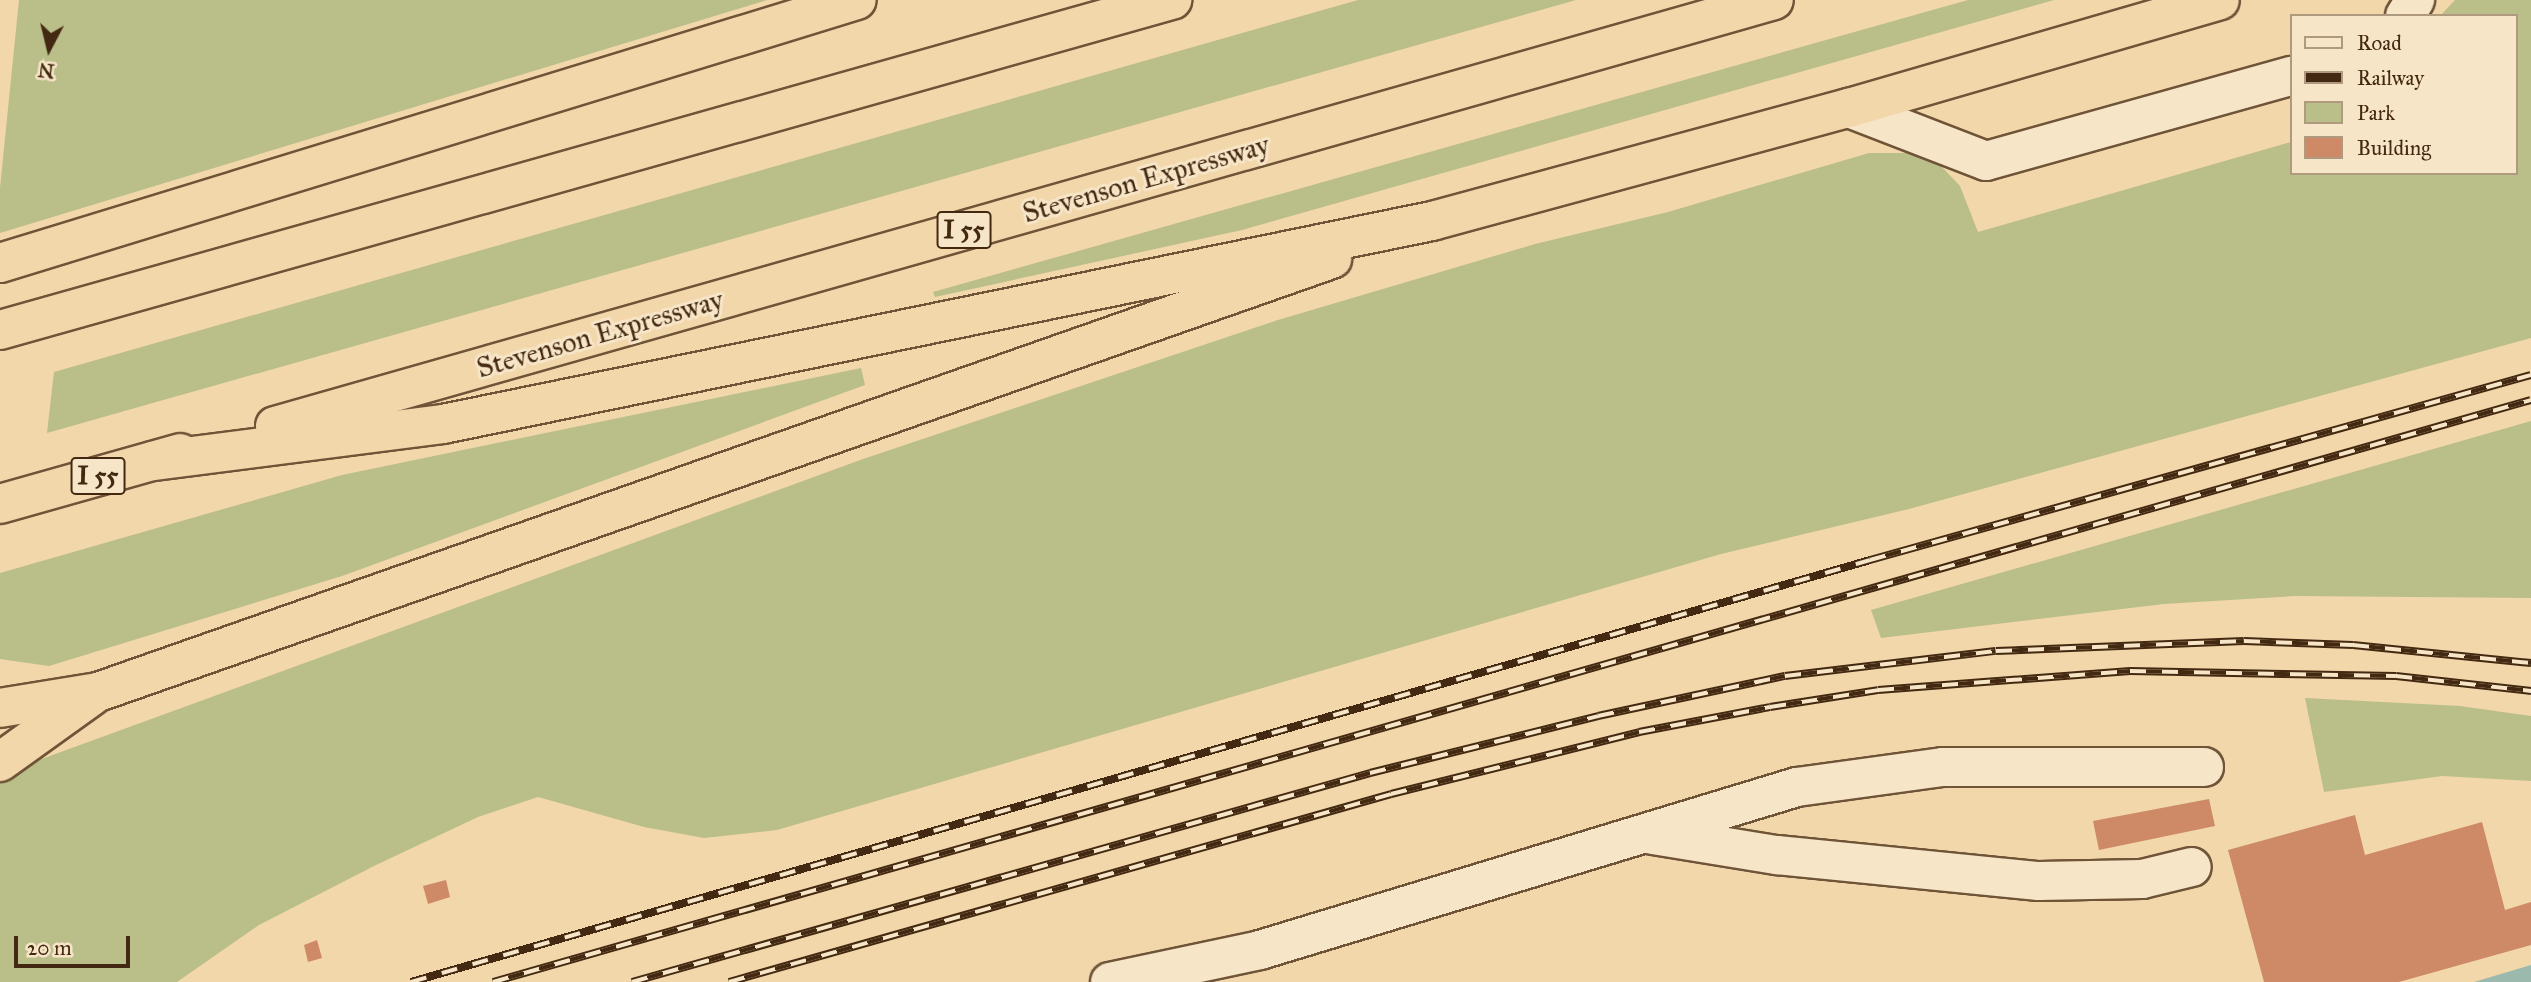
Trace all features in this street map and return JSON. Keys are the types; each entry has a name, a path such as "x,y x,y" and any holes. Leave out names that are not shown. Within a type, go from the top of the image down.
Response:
{"highway":[{"path":"0,263 857,0"},
{"path":"0,330 1172,0"},
{"name":"Stevenson Expressway","path":"154,461 1774,0"},
{"path":"154,461 443,424 1432,221 1849,108 2220,0"},
{"path":"0,708 98,692 1263,285 1432,221"},
{"name":"I 55","path":"0,504 154,461"},
{"path":"0,762 98,692"}],"lane":[{"path":"1849,108 1986,161 2290,76"},
{"path":"1110,982 1260,950 1797,787 1943,767 2203,767"},
{"path":"1644,833 1777,855 2039,881 2142,879 2192,867"}],"green space":[{"path":"19,0 767,0 0,233 0,188"},
{"path":"1358,0 1576,0 47,433 54,372"},
{"path":"1968,0 2054,0 1242,230 935,297 933,292"},
{"path":"2455,0 2531,0 2531,338 1909,509 1721,554 777,830 704,838 644,827 538,797 478,817 376,865 259,925 177,982 0,982 0,783 17,768 863,459 1278,320 1535,244 1668,212 1869,153 1914,153 1940,165 1960,186 1978,232 2290,142 2290,175 2517,175 2517,14 2442,14"},
{"path":"861,368 865,385 342,576 49,666 0,659 0,573 342,475"},
{"path":"2531,421 2531,598 2295,596 2164,604 1881,638 1871,610"},
{"path":"2305,698 2460,706 2531,716 2531,781 2442,776 2324,792"}],"shaded area":[{"path":"2531,965 2531,982 2474,982"}],"building":[{"path":"2209,799 2215,826 2099,850 2093,821"},
{"path":"2355,815 2365,855 2482,822 2505,910 2531,902 2531,945 2399,982 2264,982 2228,850"},
{"path":"446,880 450,897 428,904 423,886"},
{"path":"317,940 322,958 308,962 304,945"}],"railway":[{"path":"411,982 1870,560 2531,375"},
{"path":"493,982 2531,400"},
{"path":"632,982 1370,773 1598,716 1785,676 1996,651 2244,641 2353,645 2531,663"},
{"path":"729,982 1391,794 1639,732 1770,707 1878,690 2130,671 2396,676 2531,691"}]}
